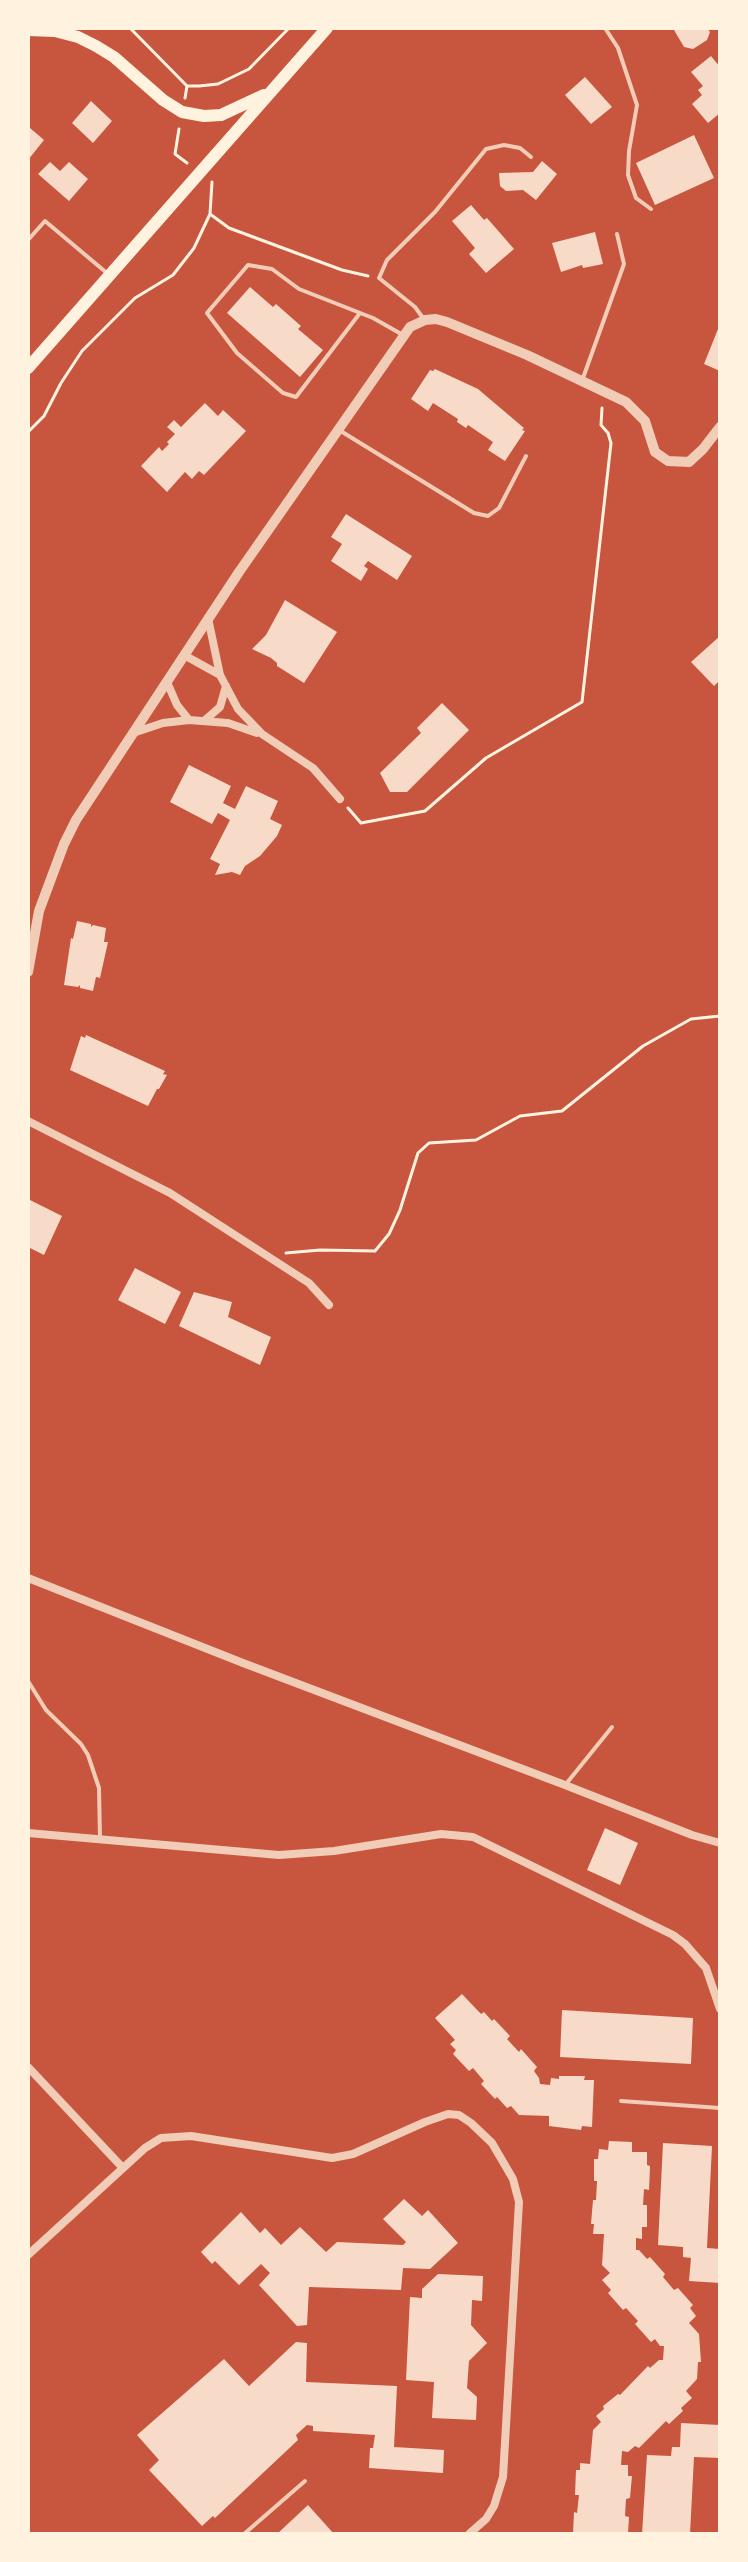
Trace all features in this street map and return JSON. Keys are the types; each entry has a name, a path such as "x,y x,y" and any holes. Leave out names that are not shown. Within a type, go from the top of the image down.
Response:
{"main road":[{"path":"28,368 327,28"},
{"path":"28,30 55,30 96,46 182,112 221,115 270,92"}],"street":[{"path":"28,972 39,911 76,820 208,618 410,327 425,320 447,322 609,393 638,412 645,421 655,452 668,461 689,462 720,427"},
{"path":"208,618 220,675 238,709 262,734 313,768 340,799"},
{"path":"184,655 220,675"},
{"path":"167,682 177,705 189,720"},
{"path":"204,721 220,707 226,686"},
{"path":"133,733 163,723 189,720 228,723 262,734"},
{"path":"29,1121 170,1193 309,1283 329,1305"},
{"path":"28,1578 692,1835 720,1843"},
{"path":"28,1833 279,1855 334,1851 441,1834 473,1837 673,1935 706,1968 720,2009"},
{"path":"28,2067 122,2167"},
{"path":"28,2255 153,2142 176,2136 332,2158 353,2154 448,2114 459,2115 492,2143 513,2179 519,2202 503,2477 494,2506 486,2519 469,2534"}],"lane":[{"path":"605,28 618,48 637,105 628,175 636,198 651,209"},
{"path":"425,320 415,307 379,278 387,260 435,212 486,149 504,145 520,148 531,157"},
{"path":"28,240 45,221 110,275"},
{"path":"582,380 624,264 617,234"},
{"path":"360,313 296,397 283,393 237,353 207,313 248,265 272,269 299,289 360,313 403,335"},
{"path":"338,429 474,513 488,516 499,508 526,456"},
{"path":"28,1681 46,1710 81,1744 92,1765 99,1788 100,1841"},
{"path":"565,1785 612,1727"},
{"path":"621,2101 720,2108"},
{"path":"244,2534 305,2481"}],"path":[{"path":"130,28 187,86 218,84 249,69 289,28"},
{"path":"175,154 182,112"},
{"path":"28,432 44,416 61,383 91,342 135,298 173,275 194,248 210,214 212,183 200,173"},
{"path":"210,214 229,228 342,270 379,278"},
{"path":"340,799 361,823 425,811 486,758 582,702 611,443 601,425 600,412 609,393"},
{"path":"274,1260 295,1251 375,1251 389,1234 400,1210 418,1153 429,1143 476,1140 520,1116 562,1111 643,1046 691,1019 720,1016"}],"building":[{"path":"707,28 710,32 707,40 693,49 684,47 674,30"},
{"path":"711,56 720,67 720,113 708,123 692,104 702,95 698,90 703,86 691,72"},
{"path":"585,77 612,107 591,124 565,95"},
{"path":"91,101 112,121 93,143 72,123"},
{"path":"28,129 44,140 28,160"},
{"path":"694,135 714,178 655,205 636,163"},
{"path":"542,161 557,174 536,200 523,190 506,191 500,186 499,173 533,172"},
{"path":"50,162 60,171 69,162 88,179 69,201 38,174"},
{"path":"471,205 514,249 486,273 469,254 475,248 452,221"},
{"path":"595,232 603,264 583,268 582,265 561,272 552,243"},
{"path":"250,287 273,307 276,304 301,326 298,329 323,350 300,377 227,313"},
{"path":"720,324 720,371 704,364"},
{"path":"435,369 478,389 524,428 505,461 488,450 493,442 468,425 466,428 433,403 428,411 411,399 430,370"},
{"path":"205,403 218,416 223,410 246,431 204,475 199,471 192,479 185,472 167,492 141,466 159,447 162,451 169,444 167,442 175,434 167,427 174,420 181,427"},
{"path":"346,514 412,556 397,580 368,561 364,566 368,569 361,581 331,561 342,544 331,537"},
{"path":"285,600 337,632 304,683 277,666 271,658 252,649 266,635"},
{"path":"720,636 720,680 714,686 691,662"},
{"path":"442,703 469,730 407,792 390,792 380,773 421,733 417,728"},
{"path":"189,765 231,786 223,803 235,809 246,786 278,801 270,819 282,825 277,836 260,856 245,866 240,875 232,872 215,875 220,864 210,859 230,820 218,813 212,824 170,802"},
{"path":"77,921 91,924 91,927 106,928 104,942 108,942 100,978 96,977 93,991 80,988 80,985 64,985 71,938"},
{"path":"86,1035 165,1071 163,1074 167,1075 148,1106 70,1070 81,1036 85,1038"},
{"path":"28,1199 62,1216 44,1255 28,1247"},
{"path":"135,1268 181,1292 165,1324 118,1300"},
{"path":"194,1292 232,1302 228,1317 271,1337 260,1365 179,1326"},
{"path":"605,1828 638,1843 620,1885 587,1870"},
{"path":"462,1994 481,2014 484,2012 492,2021 494,2019 510,2036 507,2039 537,2067 534,2071 540,2084 550,2085 551,2078 559,2079 559,2076 585,2076 584,2080 594,2080 592,2127 582,2126 581,2130 549,2126 549,2116 519,2115 511,2106 507,2108 497,2097 495,2099 481,2084 484,2081 473,2068 469,2071 453,2054 456,2050 450,2044 455,2040 435,2018"},
{"path":"562,2010 693,2018 691,2064 560,2057"},
{"path":"609,2141 632,2142 632,2152 647,2152 649,2190 644,2189 643,2205 647,2205 647,2227 642,2227 642,2239 636,2238 636,2250 647,2259 650,2257 674,2290 678,2288 693,2305 690,2308 696,2316 689,2323 699,2334 701,2362 698,2362 697,2379 686,2391 692,2398 681,2408 683,2411 669,2424 666,2421 639,2448 635,2446 628,2452 622,2451 621,2465 628,2465 628,2476 632,2476 630,2498 626,2499 628,2534 573,2534 579,2495 575,2495 576,2470 580,2470 580,2463 590,2464 593,2430 601,2422 596,2416 648,2366 650,2368 663,2360 664,2346 660,2346 655,2339 651,2342 635,2324 638,2321 608,2293 611,2290 602,2280 610,2273 602,2265 604,2234 593,2234 594,2224 591,2224 597,2181 594,2181 594,2159 598,2159 599,2149 608,2150"},
{"path":"663,2143 712,2146 707,2248 720,2249 720,2283 689,2281 691,2258 683,2257 683,2247 658,2245"},
{"path":"404,2199 422,2216 428,2210 458,2243 430,2269 403,2268 401,2290 309,2287 307,2325 297,2326 259,2285 270,2273 261,2264 239,2285 201,2252 241,2212 260,2233 265,2228 281,2245 300,2227 326,2252 337,2242 403,2245 406,2242 383,2219"},
{"path":"438,2274 483,2276 482,2301 472,2300 471,2325 487,2343 469,2361 467,2388 477,2397 476,2420 432,2418 434,2382 406,2380 410,2297 422,2298 422,2289"},
{"path":"296,2342 307,2343 306,2382 397,2386 394,2447 444,2450 443,2473 369,2468 370,2448 373,2448 375,2435 313,2431 313,2426 307,2425 296,2435 298,2440 215,2518 213,2516 202,2526 149,2470 159,2460 137,2435 224,2359 249,2386"},
{"path":"681,2423 720,2425 720,2458 694,2457 690,2534 642,2534 647,2455 671,2456 672,2447 680,2447"},
{"path":"308,2505 334,2534 277,2534"}]}
